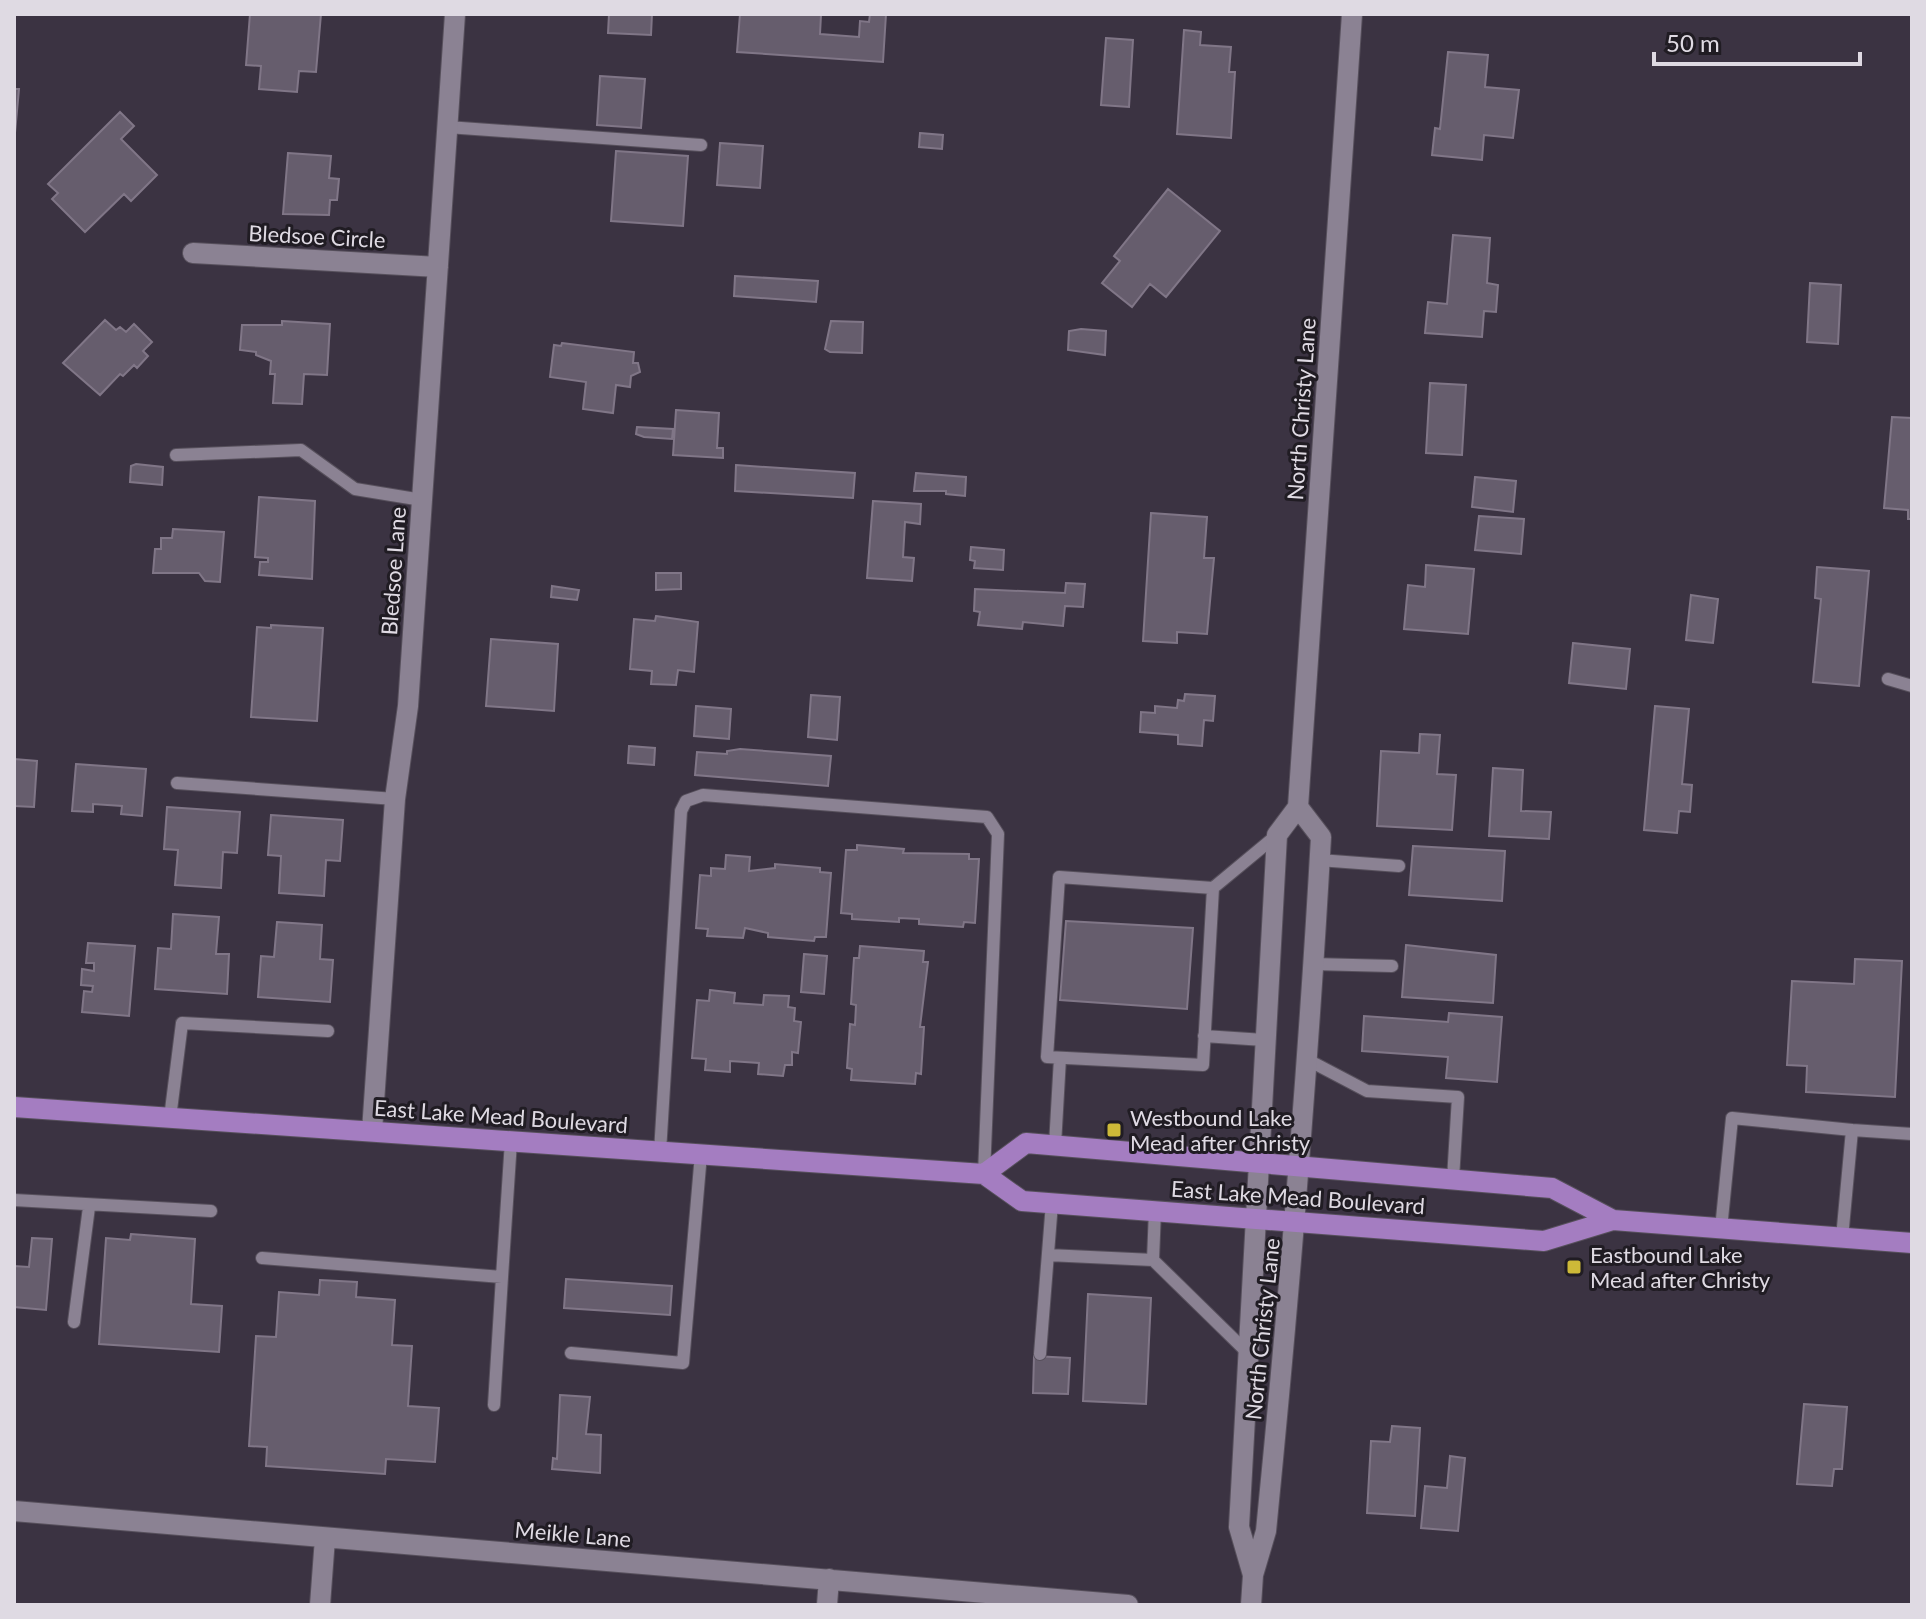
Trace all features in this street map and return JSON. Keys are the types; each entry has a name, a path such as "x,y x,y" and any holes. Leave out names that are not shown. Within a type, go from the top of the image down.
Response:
{"main road":[{"name":"East Lake Mead Boulevard","path":"14,1107 984,1174 1022,1201 1544,1241 1613,1220 1912,1243"},
{"name":"East Lake Mead Boulevard","path":"984,1174 1026,1143 1055,1145 1552,1188 1613,1220"}],"street":[{"name":"Bledsoe Lane","path":"372,1131 395,799 408,706 455,14"},
{"name":"North Christy Lane","path":"1251,1605 1253,1575 1266,1531 1297,1222 1308,1060 1321,837 1298,807 1352,14"},
{"name":"Bledsoe Circle","path":"193,253 438,267"},
{"path":"1277,835 1298,807"},
{"name":"North Christy Lane","path":"1253,1575 1239,1527 1277,835"},
{"name":"Meikle Lane","path":"14,1511 1128,1605"},
{"path":"320,1605 325,1538"},
{"path":"827,1605 829,1579"}],"lane":[{"path":"447,127 701,145"},
{"path":"176,455 301,450 355,489 422,500"},
{"path":"1888,679 1912,686"},
{"path":"177,783 395,799"},
{"path":"660,1152 681,811 686,801 703,795 987,817 993,824 998,834 984,1174"},
{"path":"1213,888 1203,1065 1047,1057 1059,877 1213,888 1277,835"},
{"path":"1319,860 1399,866"},
{"path":"1313,964 1392,966"},
{"path":"170,1118 182,1023 328,1031"},
{"path":"1204,1036 1264,1040"},
{"path":"1055,1145 1060,1058"},
{"path":"1308,1060 1367,1091 1458,1097 1453,1179"},
{"path":"1721,1229 1732,1118 1912,1134"},
{"path":"1842,1238 1852,1130"},
{"path":"494,1405 511,1141"},
{"path":"571,1353 683,1363 701,1154"},
{"path":"14,1200 89,1207 211,1211"},
{"path":"1040,1354 1052,1203"},
{"path":"74,1322 89,1207"},
{"path":"1153,1260 1155,1210"},
{"path":"1048,1255 1153,1260 1248,1353"},
{"path":"262,1258 502,1277"}],"building":[{"path":"250,14 321,14 316,72 299,71 297,92 259,89 261,66 246,65"},
{"path":"609,14 652,14 651,35 608,33"},
{"path":"740,14 821,15 820,34 859,37 860,21 869,22 870,14 886,14 883,62 737,52"},
{"path":"1184,30 1201,32 1200,45 1231,47 1229,72 1235,72 1231,138 1177,134"},
{"path":"1106,38 1133,40 1129,107 1101,105"},
{"path":"1448,52 1488,55 1485,87 1519,90 1513,138 1484,135 1482,160 1432,155 1435,128 1440,129"},
{"path":"600,76 645,79 641,128 597,125"},
{"path":"14,89 19,89 14,144"},
{"path":"120,112 134,126 121,139 157,175 131,201 124,194 85,232 52,199 58,193 48,184"},
{"path":"920,133 943,135 942,149 919,147"},
{"path":"720,143 763,146 760,188 717,185"},
{"path":"616,151 688,156 683,226 611,221"},
{"path":"288,153 331,156 329,178 339,179 337,200 330,200 329,215 283,214"},
{"path":"1168,189 1220,231 1166,297 1150,284 1132,307 1102,283 1120,261 1114,256"},
{"path":"1453,235 1490,238 1487,283 1498,285 1496,312 1484,311 1482,337 1425,333 1428,302 1447,304"},
{"path":"735,276 818,281 816,302 734,296"},
{"path":"1810,283 1841,285 1838,344 1807,342"},
{"path":"105,320 116,330 120,327 126,332 134,324 152,342 143,351 148,356 137,368 134,365 123,376 120,374 100,395 63,363"},
{"path":"282,321 330,324 327,375 304,374 302,404 273,403 275,374 270,374 271,361 256,355 256,352 240,350 242,325 282,325"},
{"path":"831,321 863,322 862,353 830,352 825,349"},
{"path":"1069,331 1106,331 1105,355 1068,350"},
{"path":"562,343 634,352 633,363 638,363 640,372 631,376 630,387 616,385 613,413 583,409 586,382 550,377 554,345 561,346"},
{"path":"1430,383 1466,385 1462,455 1426,453"},
{"path":"676,410 719,413 717,448 723,448 723,458 673,455"},
{"path":"1892,417 1912,418 1912,519 1908,519 1908,510 1884,508"},
{"path":"637,427 673,429 672,439 644,437 636,434"},
{"path":"736,465 855,473 853,498 735,491"},
{"path":"131,466 163,467 162,485 130,482"},
{"path":"916,473 966,477 965,496 946,494 946,491 914,491"},
{"path":"1475,477 1516,481 1513,512 1472,507"},
{"path":"259,497 315,501 312,579 259,575 260,562 268,562 268,558 255,557"},
{"path":"873,501 921,504 920,524 905,522 903,557 914,558 912,581 867,578"},
{"path":"1151,513 1207,517 1204,558 1214,558 1207,634 1177,632 1177,643 1143,641"},
{"path":"1479,516 1524,519 1521,554 1475,550"},
{"path":"173,529 224,532 220,582 205,581 199,573 153,573 155,549 161,549 161,538 172,538"},
{"path":"971,547 1004,550 1003,570 974,568 975,561 970,560"},
{"path":"1426,565 1474,569 1468,634 1404,629 1408,585 1425,587"},
{"path":"1817,567 1869,571 1859,686 1813,682 1821,599 1815,598"},
{"path":"656,573 681,573 681,589 656,590"},
{"path":"1066,583 1085,584 1083,607 1065,606 1063,626 1023,622 1022,629 978,625 980,612 974,611 975,589 1065,593"},
{"path":"552,586 579,590 577,600 551,597"},
{"path":"1691,595 1718,599 1713,643 1686,640"},
{"path":"656,616 698,622 694,672 678,670 676,685 651,684 652,671 630,669 634,619 655,621"},
{"path":"271,625 323,628 317,721 251,717 257,627 271,628"},
{"path":"491,639 558,644 554,711 486,706"},
{"path":"1573,643 1630,649 1626,689 1569,683"},
{"path":"1185,694 1215,696 1213,721 1204,720 1202,746 1178,744 1178,735 1140,732 1141,712 1155,713 1155,706 1177,708 1178,700 1184,701"},
{"path":"811,695 840,697 837,740 808,737"},
{"path":"696,706 731,709 729,739 694,736"},
{"path":"1655,706 1689,709 1682,784 1692,785 1690,812 1679,811 1677,833 1644,830"},
{"path":"1420,734 1440,735 1437,774 1456,775 1452,830 1377,826 1381,751 1419,753"},
{"path":"629,746 655,748 654,765 628,763"},
{"path":"740,749 831,756 828,786 695,775 697,752 727,754 727,751"},
{"path":"14,759 37,761 34,807 14,806"},
{"path":"76,764 146,769 142,816 121,814 122,806 93,804 93,812 72,811"},
{"path":"1493,768 1523,770 1521,811 1551,812 1549,839 1489,836"},
{"path":"167,807 240,812 237,853 223,852 221,888 175,885 178,850 164,849"},
{"path":"271,815 343,820 340,861 326,860 324,896 279,893 281,856 268,855"},
{"path":"857,845 904,849 903,853 969,854 969,859 979,859 975,923 964,922 963,927 919,924 919,919 899,918 899,922 852,919 852,914 841,913 846,850 857,850"},
{"path":"1413,846 1505,851 1502,901 1409,895"},
{"path":"726,855 750,857 749,871 775,868 775,864 820,868 820,872 831,873 826,937 815,937 814,941 768,937 768,933 745,928 743,938 707,936 708,929 696,928 700,875 711,876 711,868 725,869"},
{"path":"173,914 219,917 216,954 229,954 227,994 155,989 158,948 171,949"},
{"path":"1066,921 1193,928 1187,1009 1060,1000"},
{"path":"277,922 322,925 320,959 333,960 330,1002 258,997 261,956 274,957"},
{"path":"88,943 135,946 129,1016 82,1012 84,991 92,992 93,986 81,985 82,969 94,971 94,963 86,963"},
{"path":"1406,945 1496,955 1493,1003 1402,997"},
{"path":"860,946 924,951 923,962 928,962 920,1027 924,1027 921,1074 916,1073 915,1084 851,1080 852,1069 847,1068 850,1024 855,1025 856,1005 851,1004 854,958 859,958"},
{"path":"804,954 827,956 824,994 801,992"},
{"path":"1855,959 1902,961 1895,1097 1806,1092 1807,1066 1787,1065 1792,981 1854,984"},
{"path":"710,990 735,993 734,1003 763,1005 764,995 789,996 788,1007 795,1008 794,1021 801,1022 798,1053 792,1052 792,1065 785,1065 783,1076 758,1074 759,1063 730,1061 730,1072 705,1070 706,1059 692,1058 697,1000 709,1001"},
{"path":"1449,1013 1502,1017 1497,1082 1446,1078 1448,1057 1362,1051 1364,1016 1448,1022"},
{"path":"131,1234 195,1239 191,1304 222,1306 219,1352 99,1344 106,1238 130,1240"},
{"path":"32,1238 52,1239 46,1310 14,1307 14,1266 29,1267"},
{"path":"566,1279 672,1286 670,1315 564,1308"},
{"path":"320,1280 357,1282 356,1297 395,1300 392,1345 412,1346 408,1406 439,1408 435,1462 386,1459 385,1474 266,1466 267,1447 249,1446 256,1336 276,1337 279,1292 319,1295"},
{"path":"1088,1294 1151,1298 1146,1404 1083,1401"},
{"path":"1034,1356 1070,1358 1068,1394 1033,1393"},
{"path":"560,1395 590,1397 586,1434 601,1435 600,1473 552,1469 553,1458 557,1459"},
{"path":"1804,1404 1847,1407 1842,1469 1834,1469 1832,1486 1797,1484"},
{"path":"1392,1426 1420,1428 1415,1516 1367,1513 1371,1441 1390,1442"},
{"path":"1450,1456 1465,1458 1458,1531 1421,1528 1425,1486 1447,1488"}],"place":[{"name":"Westbound Lake Mead after Christy","path":"1114,1130"},
{"name":"Eastbound Lake Mead after Christy","path":"1574,1267"}]}
